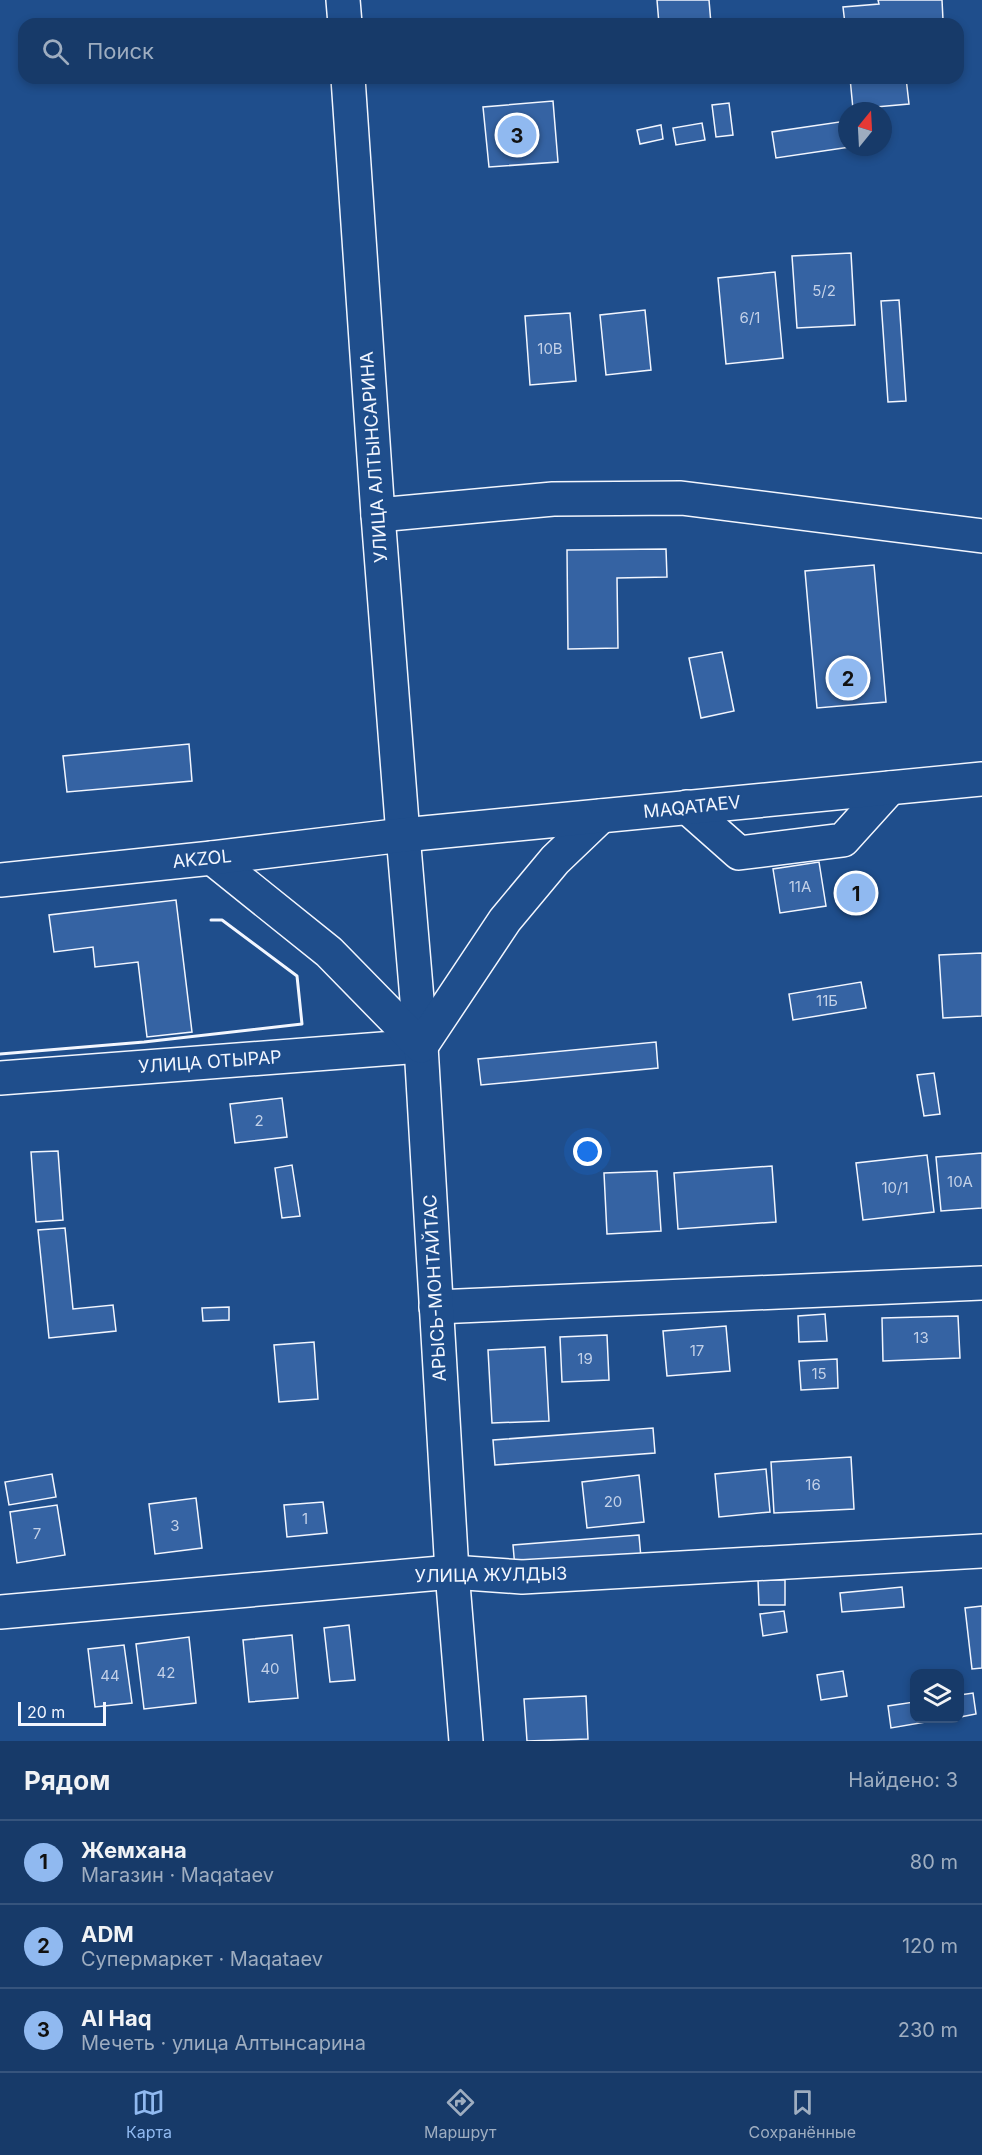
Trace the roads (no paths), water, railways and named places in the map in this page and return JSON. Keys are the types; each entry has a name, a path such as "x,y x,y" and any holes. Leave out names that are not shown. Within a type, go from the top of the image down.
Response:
{"street":[{"path":"343,0 344,18"},
{"name":"УЛИЦА АЛТЫНСАРИНА","path":"348,84 378,516 403,835"},
{"path":"378,516 553,499 681,498 982,536"},
{"name":"MAQATAEV","path":"403,835 982,778"},
{"path":"687,807 739,853 843,840 890,788"},
{"path":"212,858 329,952 421,1046 505,920 555,860 601,816"},
{"name":"AKZOL","path":"0,880 403,835"},
{"name":"АРЫСЬ-МОНТАЙТАС","path":"403,835 421,1046 452,1572 466,1741"},
{"name":"УЛИЦА ОТЫРАР","path":"0,1078 421,1046"},
{"path":"436,1307 982,1283"},
{"name":"УЛИЦА ЖУЛДЫЗ","path":"0,1612 452,1572 522,1577 982,1551"}],"place":[{"name":"Al Haq","path":"517,135"},
{"name":"ADM","path":"848,678"},
{"name":"Жемхана","path":"856,893"}]}
